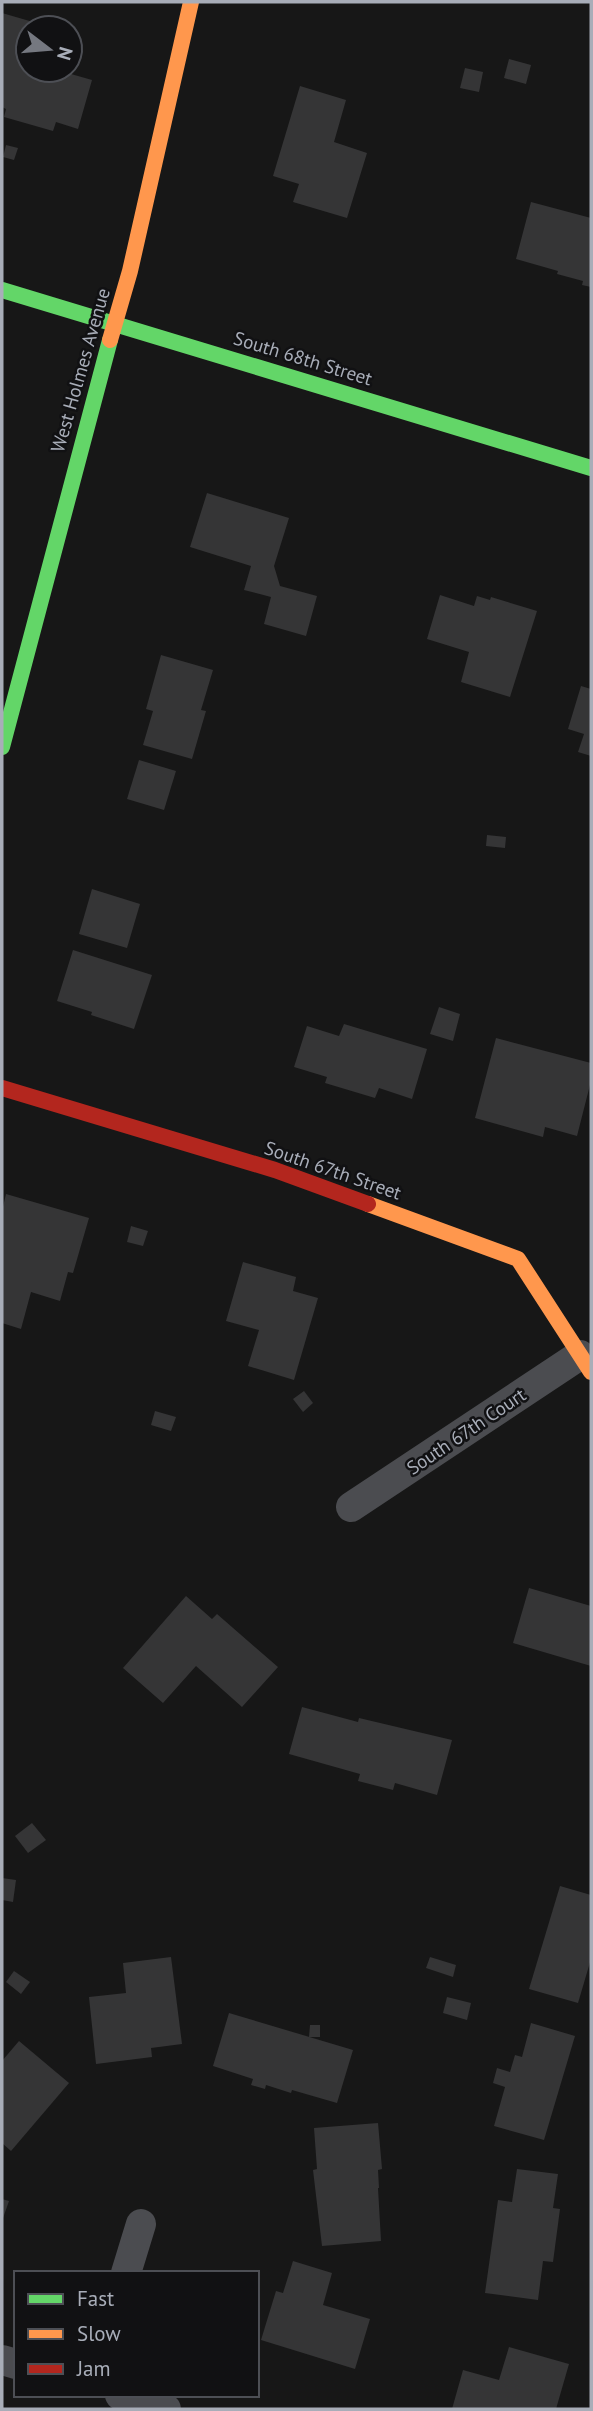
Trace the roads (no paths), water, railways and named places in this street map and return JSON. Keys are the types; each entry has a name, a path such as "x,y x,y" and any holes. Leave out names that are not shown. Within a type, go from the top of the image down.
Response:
{"street":[{"name":"West Holmes Avenue","path":"2,747 97,381 130,271 191,2"},
{"name":"South 68th Street","path":"2,290 591,468"},
{"name":"South 67th Street","path":"2,1088 275,1170 518,1259 586,1364"},
{"name":"South 67th Court","path":"351,1507 586,1364"},
{"path":"127,2271 141,2224"},
{"path":"127,2397 166,2409"}]}
